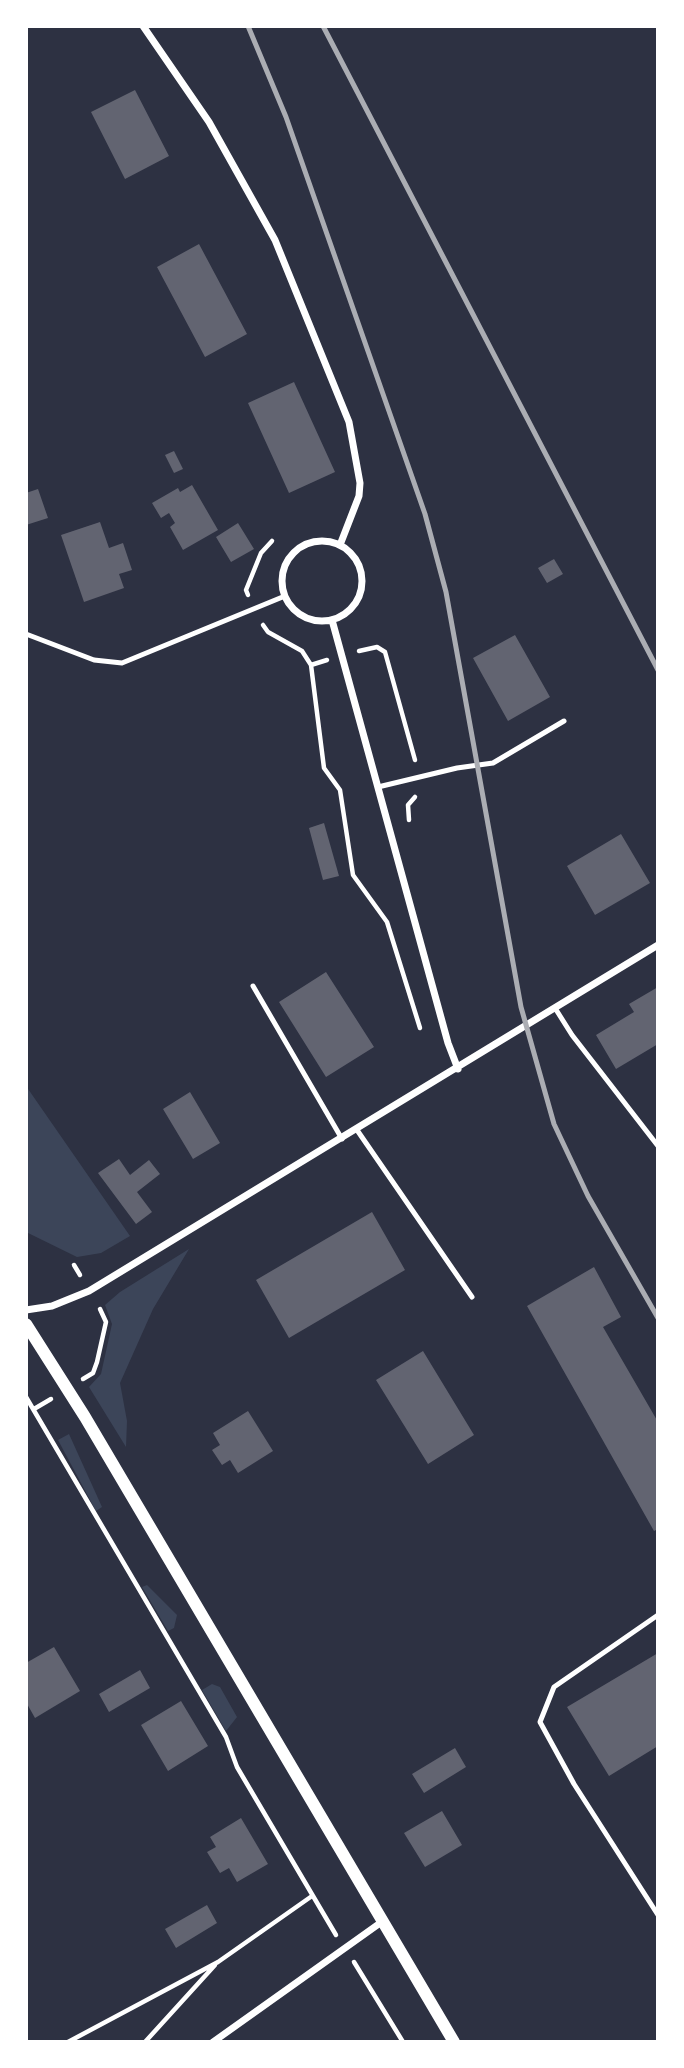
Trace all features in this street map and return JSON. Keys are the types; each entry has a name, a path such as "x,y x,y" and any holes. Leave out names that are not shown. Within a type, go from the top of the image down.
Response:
{"street":[{"path":"143,26 209,122 275,240 349,422 359,496 340,545"},
{"path":"320,541 340,545 352,554 362,579 354,606 332,620 317,621 303,617 285,596 282,585 285,565 294,552 320,541"},
{"path":"332,620 448,1042 458,1069"},
{"path":"26,1310 52,1306 89,1291 658,945"},
{"path":"26,1324 85,1417 454,2042"},
{"path":"213,2042 383,1921"}],"lane":[{"path":"26,634 94,660 122,663 285,596"},
{"path":"378,787 457,768 493,763 564,721"},
{"path":"253,986 342,1139"},
{"path":"555,1008 572,1035 658,1146"},
{"path":"357,1130 472,1297"},
{"path":"658,1615 554,1687 540,1722 574,1784 658,1915"}],"path":[{"path":"272,541 261,553 246,590 253,608 268,632 302,651 311,665 324,768 340,790 354,875 387,922 420,1028"},
{"path":"74,1265 81,1276"},
{"path":"83,1380 93,1373 97,1362 106,1322 100,1309"},
{"path":"26,1396 162,1633 226,1737 237,1767 312,1896 344,1949 372,1987 403,2042"},
{"path":"34,1409 54,1397"},
{"path":"68,2042 218,1962 312,1896"},
{"path":"145,2042 218,1962"}],"shaded area":[{"path":"26,1086 130,1236 101,1253 77,1257 26,1232"},
{"path":"189,1249 153,1309 120,1383 127,1421 126,1447 89,1387 101,1374 112,1324 105,1305 120,1292"},
{"path":"69,1434 102,1507 96,1511 58,1440"},
{"path":"147,1585 177,1615 174,1628 168,1631 142,1587"},
{"path":"212,1684 220,1687 237,1717 226,1731 202,1690"}],"building":[{"path":"135,90 169,156 125,179 91,112"},
{"path":"199,244 247,334 205,357 157,267"},
{"path":"294,382 335,472 289,493 248,403"},
{"path":"174,451 183,469 174,473 165,455"},
{"path":"192,485 218,530 183,550 170,527 175,523 169,513 161,518 152,503 178,488 180,492"},
{"path":"38,489 48,518 26,525 26,493"},
{"path":"100,522 109,548 123,543 132,570 119,574 124,588 84,602 61,535"},
{"path":"238,523 254,549 231,562 216,537"},
{"path":"554,559 563,574 547,583 538,568"},
{"path":"515,635 550,697 508,721 473,658"},
{"path":"324,823 339,876 323,880 309,828"},
{"path":"621,834 650,883 595,915 567,866"},
{"path":"326,972 374,1047 326,1077 279,1002"},
{"path":"658,987 658,1044 616,1069 596,1035 634,1012 629,1004"},
{"path":"190,1092 220,1143 193,1159 163,1109"},
{"path":"119,1159 130,1175 149,1160 160,1174 137,1192 152,1212 136,1224 98,1173"},
{"path":"372,1212 405,1270 289,1338 256,1280"},
{"path":"594,1267 621,1317 603,1327 658,1422 658,1529 654,1531 527,1306"},
{"path":"423,1351 474,1435 428,1464 376,1380"},
{"path":"248,1411 273,1451 238,1473 230,1460 222,1465 212,1450 220,1445 213,1433"},
{"path":"54,1647 80,1691 35,1718 26,1702 26,1663"},
{"path":"658,1653 658,1746 609,1776 567,1707"},
{"path":"140,1670 150,1688 109,1712 99,1694"},
{"path":"181,1701 208,1746 168,1771 141,1725"},
{"path":"455,1748 466,1767 424,1793 412,1774"},
{"path":"442,1811 462,1845 425,1867 404,1833"},
{"path":"241,1818 268,1864 237,1882 229,1868 220,1873 207,1852 216,1847 210,1837"},
{"path":"207,1905 217,1923 176,1948 165,1929"}],"railway":[{"path":"248,26 286,117 425,514 446,592 521,1007 554,1124 588,1196 658,1318"},
{"path":"323,26 658,670"}]}
